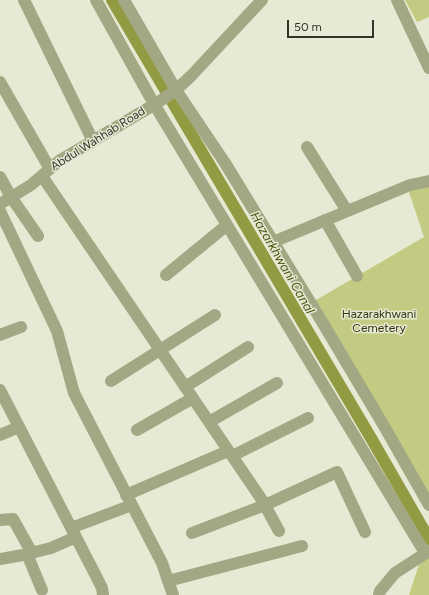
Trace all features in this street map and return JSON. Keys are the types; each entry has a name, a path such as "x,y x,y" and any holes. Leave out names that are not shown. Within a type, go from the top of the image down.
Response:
{"street":[{"path":"24,0 93,141"},
{"path":"96,0 227,225 427,552 395,573 380,591 379,595"},
{"path":"124,0 176,90 225,162 384,426 429,505"},
{"name":"Abdul Wahhab Road","path":"0,204 31,185 59,161 176,90 262,0"},
{"path":"397,0 429,68"},
{"path":"0,82 46,172 160,350 264,505 279,531"},
{"path":"307,147 346,211"},
{"path":"0,178 11,197 38,236"},
{"path":"273,242 410,185 429,181"},
{"path":"0,211 57,331 74,393 162,563 172,595"},
{"path":"325,220 358,276"},
{"path":"166,275 227,225"},
{"path":"111,381 215,315"},
{"path":"0,335 21,327"},
{"path":"185,387 248,347"},
{"path":"209,422 277,383"},
{"path":"0,390 102,588 103,595"},
{"path":"137,430 193,398"},
{"path":"0,559 30,554 51,548 73,533 129,500 308,418"},
{"path":"0,435 19,427"},
{"path":"192,533 264,505 337,472 365,532"},
{"path":"0,520 13,519 30,554 42,590"},
{"path":"168,581 302,546"}],"green space":[{"path":"405,0 429,0 429,17 417,22"},
{"name":"Hazarakhwani Cemetery","path":"429,184 429,506 311,303 424,237 408,189"},
{"path":"429,551 429,595 409,595 422,555"}],"waterway":[{"name":"Hazarkhwani Canal","path":"112,0 371,438 429,539"}]}
